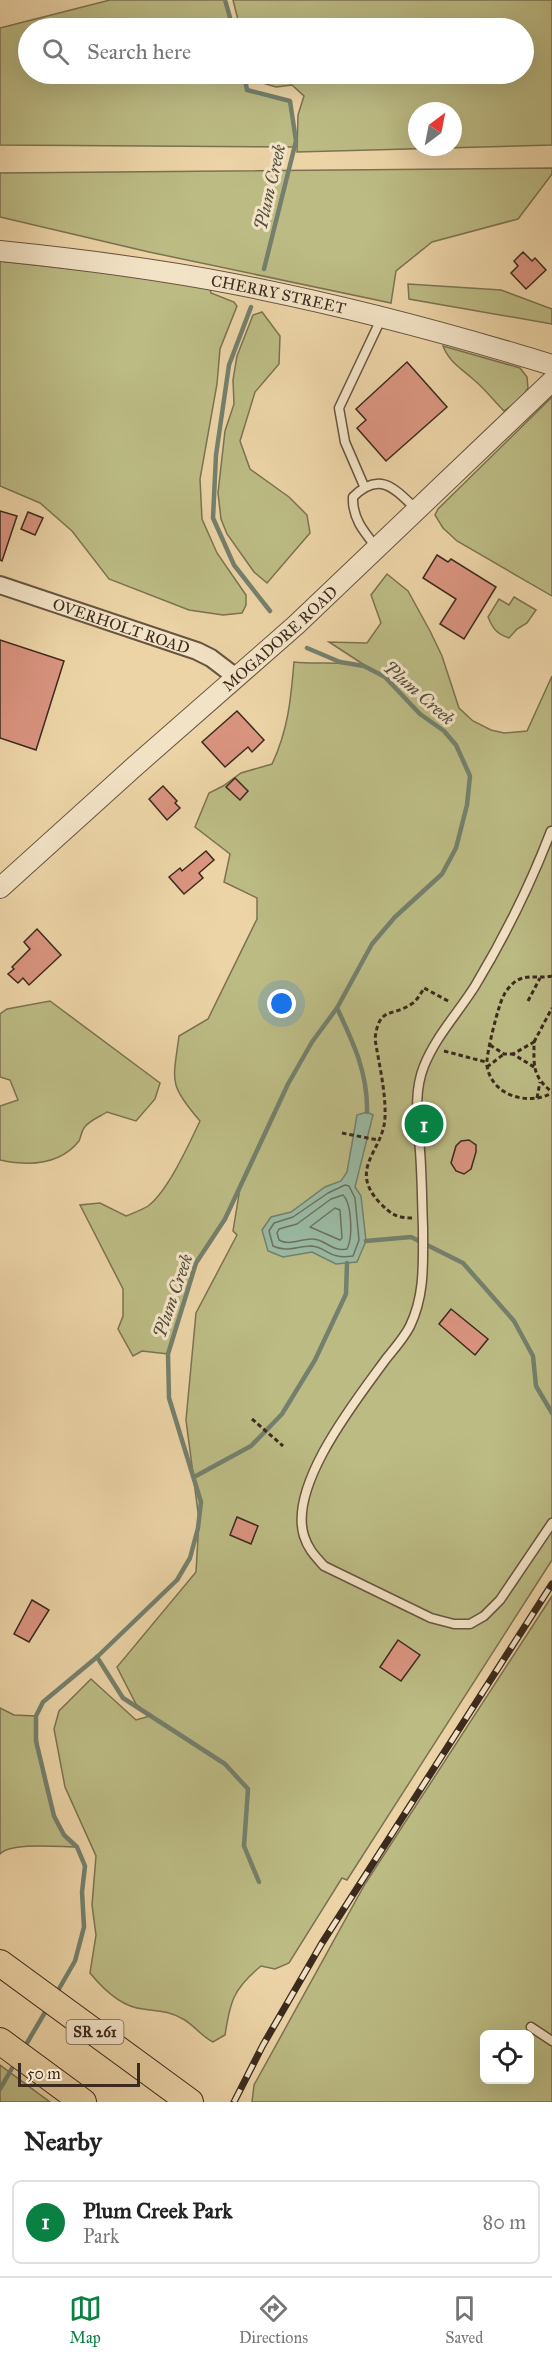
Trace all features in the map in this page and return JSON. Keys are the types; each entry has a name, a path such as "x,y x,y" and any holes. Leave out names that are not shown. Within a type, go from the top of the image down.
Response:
{"main road":[{"name":"SR 261","path":"0,1963 190,2102"},
{"path":"0,2041 83,2102"}],"street":[{"name":"CHERRY STREET","path":"0,251 147,269 224,282 382,317 552,365"},
{"name":"MOGADORE ROAD","path":"0,888 296,625 552,381"},
{"name":"OVERHOLT ROAD","path":"0,585 197,651 236,676"}],"lane":[{"path":"364,486 345,442 339,408 382,317"},
{"path":"377,549 358,523 352,510 353,497 364,486 379,483 394,488 417,510"},
{"path":"552,831 532,880 502,941 433,1045 418,1083 417,1108 423,1218 423,1282 419,1303 409,1328 331,1437 308,1487 302,1511 303,1534 310,1552 324,1566 432,1618 454,1624 470,1624 484,1616 500,1600 552,1523"},
{"path":"531,2027 552,2041"}],"path":[{"path":"552,976 524,978 516,982 504,994 486,1062 497,1086 505,1092 526,1100 537,1099 552,1092 540,1082 534,1067 534,1042 552,1008"},
{"path":"528,1001 540,978"},
{"path":"423,1218 402,1218 392,1215 369,1191 366,1183 372,1153 385,1119 375,1039 380,1019 384,1014 412,1004 424,988 460,1007"},
{"path":"490,1044 504,1054 513,1054 534,1042"},
{"path":"433,1045 450,1053 486,1062"},
{"path":"487,1067 504,1054"},
{"path":"513,1054 534,1067"},
{"path":"537,1099 540,1082"},
{"path":"342,1133 378,1140"},
{"path":"252,1419 283,1446"}],"shaded area":[{"path":"110,0 225,0 230,18 39,18"},
{"path":"233,0 552,0 552,145 462,147 462,102 408,102 408,149 297,152 298,115 304,96 292,85 276,87 266,84 534,84 534,18 238,18"},
{"path":"18,23 18,84 246,84 247,90 290,101 296,141 294,147 0,145 0,28"},
{"path":"552,168 552,174 518,219 432,242 396,271 391,303 149,252 0,217 0,173"},
{"path":"0,261 135,276 210,289 211,293 234,302 237,306 220,349 217,384 200,479 202,519 217,553 246,595 246,605 242,613 223,615 189,610 109,579 72,531 40,503 0,486"},
{"path":"408,284 501,290 552,309 552,324 409,299"},
{"path":"262,312 280,336 279,364 255,392 240,441 250,469 289,497 307,515 310,533 267,583 254,572 227,534 221,519 218,493 225,431 234,404 233,380 237,356 253,315"},
{"path":"443,346 520,368 527,377 528,388 521,399 504,411 482,387 452,361"},
{"path":"552,397 552,596 457,541 443,528 435,515 438,509"},
{"path":"387,574 408,591 442,656 459,708 473,721 491,730 504,733 527,731 552,676 552,1560 347,1880 342,1878 289,1963 275,1969 261,1966 244,1982 231,2005 225,2035 213,2042 178,2016 127,2005 107,1991 90,1973 96,1935 92,1905 96,1856 65,1787 54,1729 59,1711 91,1679 136,1720 150,1716 136,1704 117,1667 196,1572 199,1520 186,1420 196,1313 237,1235 233,1231 240,1188 225,1219 196,1263 168,1354 142,1351 133,1356 118,1329 123,1316 123,1289 80,1205 100,1203 126,1216 146,1207 163,1190 190,1142 200,1121 182,1099 175,1082 179,1036 208,1019 257,919 257,898 224,882 230,854 195,827 209,793 241,773 272,764 285,727 294,662 344,663 372,670 329,642 367,643 381,623 371,595"},
{"path":"514,597 536,610 527,623 509,638 496,630 488,617 499,599 509,605"},
{"path":"50,1001 160,1083 155,1099 136,1121 107,1112 95,1119 86,1125 79,1141 71,1149 53,1160 21,1163 0,1160 0,1106 18,1100 10,1080 0,1077 0,1014 7,1009"},
{"path":"552,1596 552,2102 252,2102 254,2085 365,1884"},
{"path":"0,1708 14,1715 36,1716 40,1760 47,1793 64,1833 77,1847 24,1847 6,1850 0,1854"},
{"path":"0,2065 50,2102 0,2102"}],"water":[{"path":"367,1112 373,1115 355,1187 361,1196 366,1241 357,1262 336,1264 312,1252 283,1257 268,1251 262,1230 271,1217 291,1212 325,1187 341,1181 347,1172 357,1115"}],"building":[{"path":"523,252 532,261 535,258 546,270 526,289 511,273 518,266 514,261"},
{"path":"407,362 447,407 386,461 357,428 366,420 356,409"},
{"path":"0,511 17,516 2,561 0,560"},
{"path":"28,512 43,518 35,535 21,529"},
{"path":"437,555 448,562 451,559 496,587 464,639 440,624 456,599 423,578"},
{"path":"0,640 64,661 36,750 0,738"},
{"path":"237,711 264,740 252,752 248,747 225,767 202,742"},
{"path":"235,778 248,791 240,800 226,787"},
{"path":"163,786 177,801 175,803 180,808 167,820 149,799"},
{"path":"206,851 214,860 199,873 203,878 184,894 169,877 180,868 182,871"},
{"path":"37,929 61,955 29,985 23,978 18,983 8,974 30,949 24,942"},
{"path":"469,1140 476,1145 476,1152 471,1169 464,1174 456,1171 451,1163 456,1146 461,1141"},
{"path":"451,1309 488,1339 475,1355 439,1324"},
{"path":"237,1517 258,1526 251,1544 230,1535"},
{"path":"32,1600 49,1610 29,1642 14,1634"},
{"path":"398,1640 420,1655 401,1681 380,1667"}],"waterway":[{"name":"Plum Creek","path":"225,0 230,18"},
{"name":"Plum Creek","path":"246,84 247,90 290,101 296,141 264,269"},
{"name":"Plum Creek","path":"251,307 229,365 216,455 213,518 234,565 270,611"},
{"name":"Plum Creek","path":"56,1994 75,1961 84,1927 82,1892 85,1866 77,1847 64,1835 54,1816 36,1741 36,1716 43,1702 97,1657 177,1580 190,1558 198,1528 201,1502 169,1398 168,1354 196,1263 225,1219 288,1084 312,1042 337,1008 372,944 395,917 442,874 456,848 467,805 470,776 456,745 444,731 420,714 385,677 364,666 340,662 307,648"},
{"path":"337,1008 362,1071 367,1112"},
{"path":"366,1241 411,1237 463,1263 514,1321 533,1356 536,1386 552,1413"},
{"path":"194,1477 251,1446 282,1414 315,1360 346,1294 347,1263"},
{"path":"97,1657 123,1698 225,1764 248,1789 244,1846 259,1882"},
{"name":"Plum Creek","path":"24,2048 47,2009"},
{"name":"Plum Creek","path":"0,2089 15,2063"}],"railway":[{"path":"234,2102 263,2045 322,1943 552,1584"}],"place":[{"name":"Plum Creek Park","path":"424,1124"}]}
